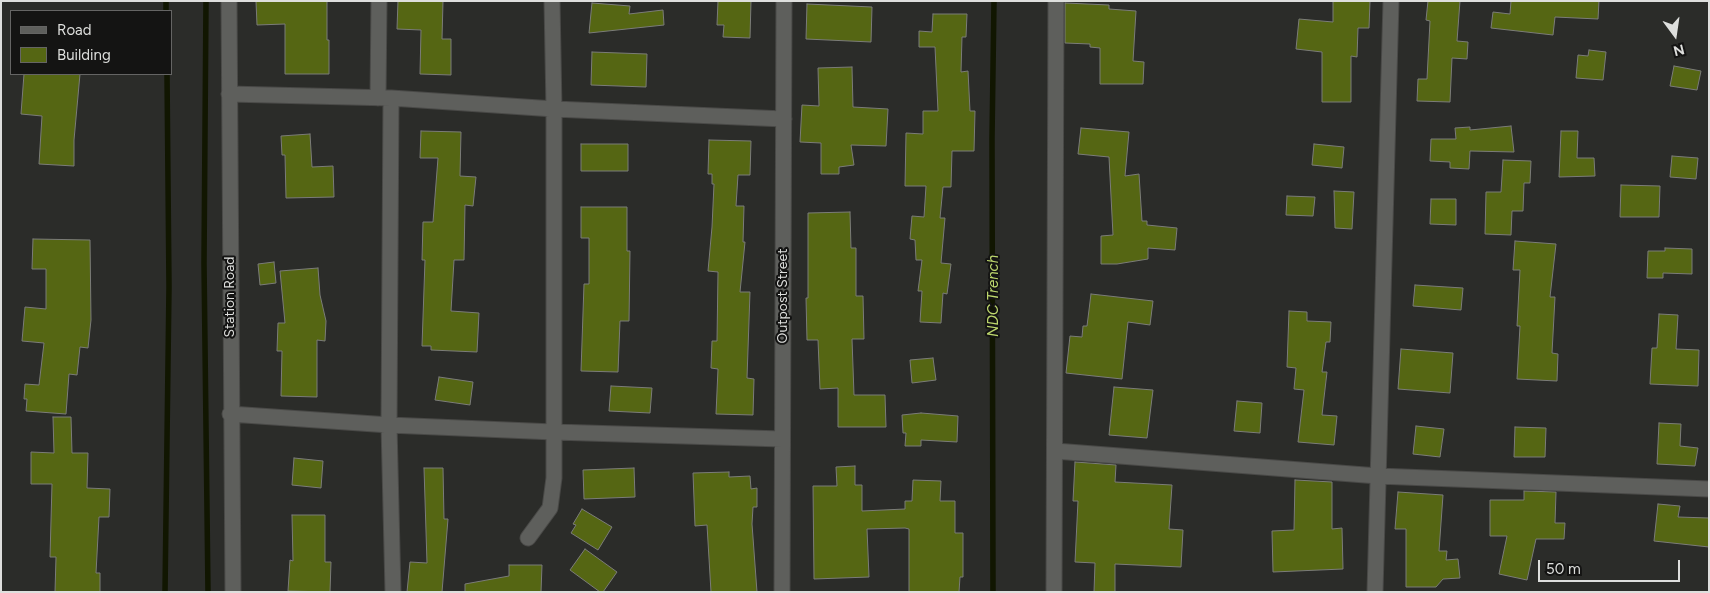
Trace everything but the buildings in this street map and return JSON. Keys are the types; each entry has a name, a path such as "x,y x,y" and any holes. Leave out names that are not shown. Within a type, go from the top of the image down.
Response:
{"street":[{"name":"Station Road","path":"229,1 230,414 233,592"},
{"path":"379,1 384,98 393,592"},
{"path":"528,538 550,508 554,478 554,109 552,1"},
{"name":"Outpost Street","path":"782,592 784,1"},
{"path":"1054,592 1056,1"},
{"path":"1375,592 1391,1"},
{"path":"230,94 384,98 554,109 784,119"},
{"path":"230,414 389,425 782,439"},
{"path":"1055,451 1378,476 1709,488"}],"waterway":[{"path":"166,1 166,10"},
{"path":"206,1 204,263 208,592"},
{"name":"NDC Trench","path":"993,592 992,138 994,1"},
{"path":"165,592 169,287 167,75"}]}
